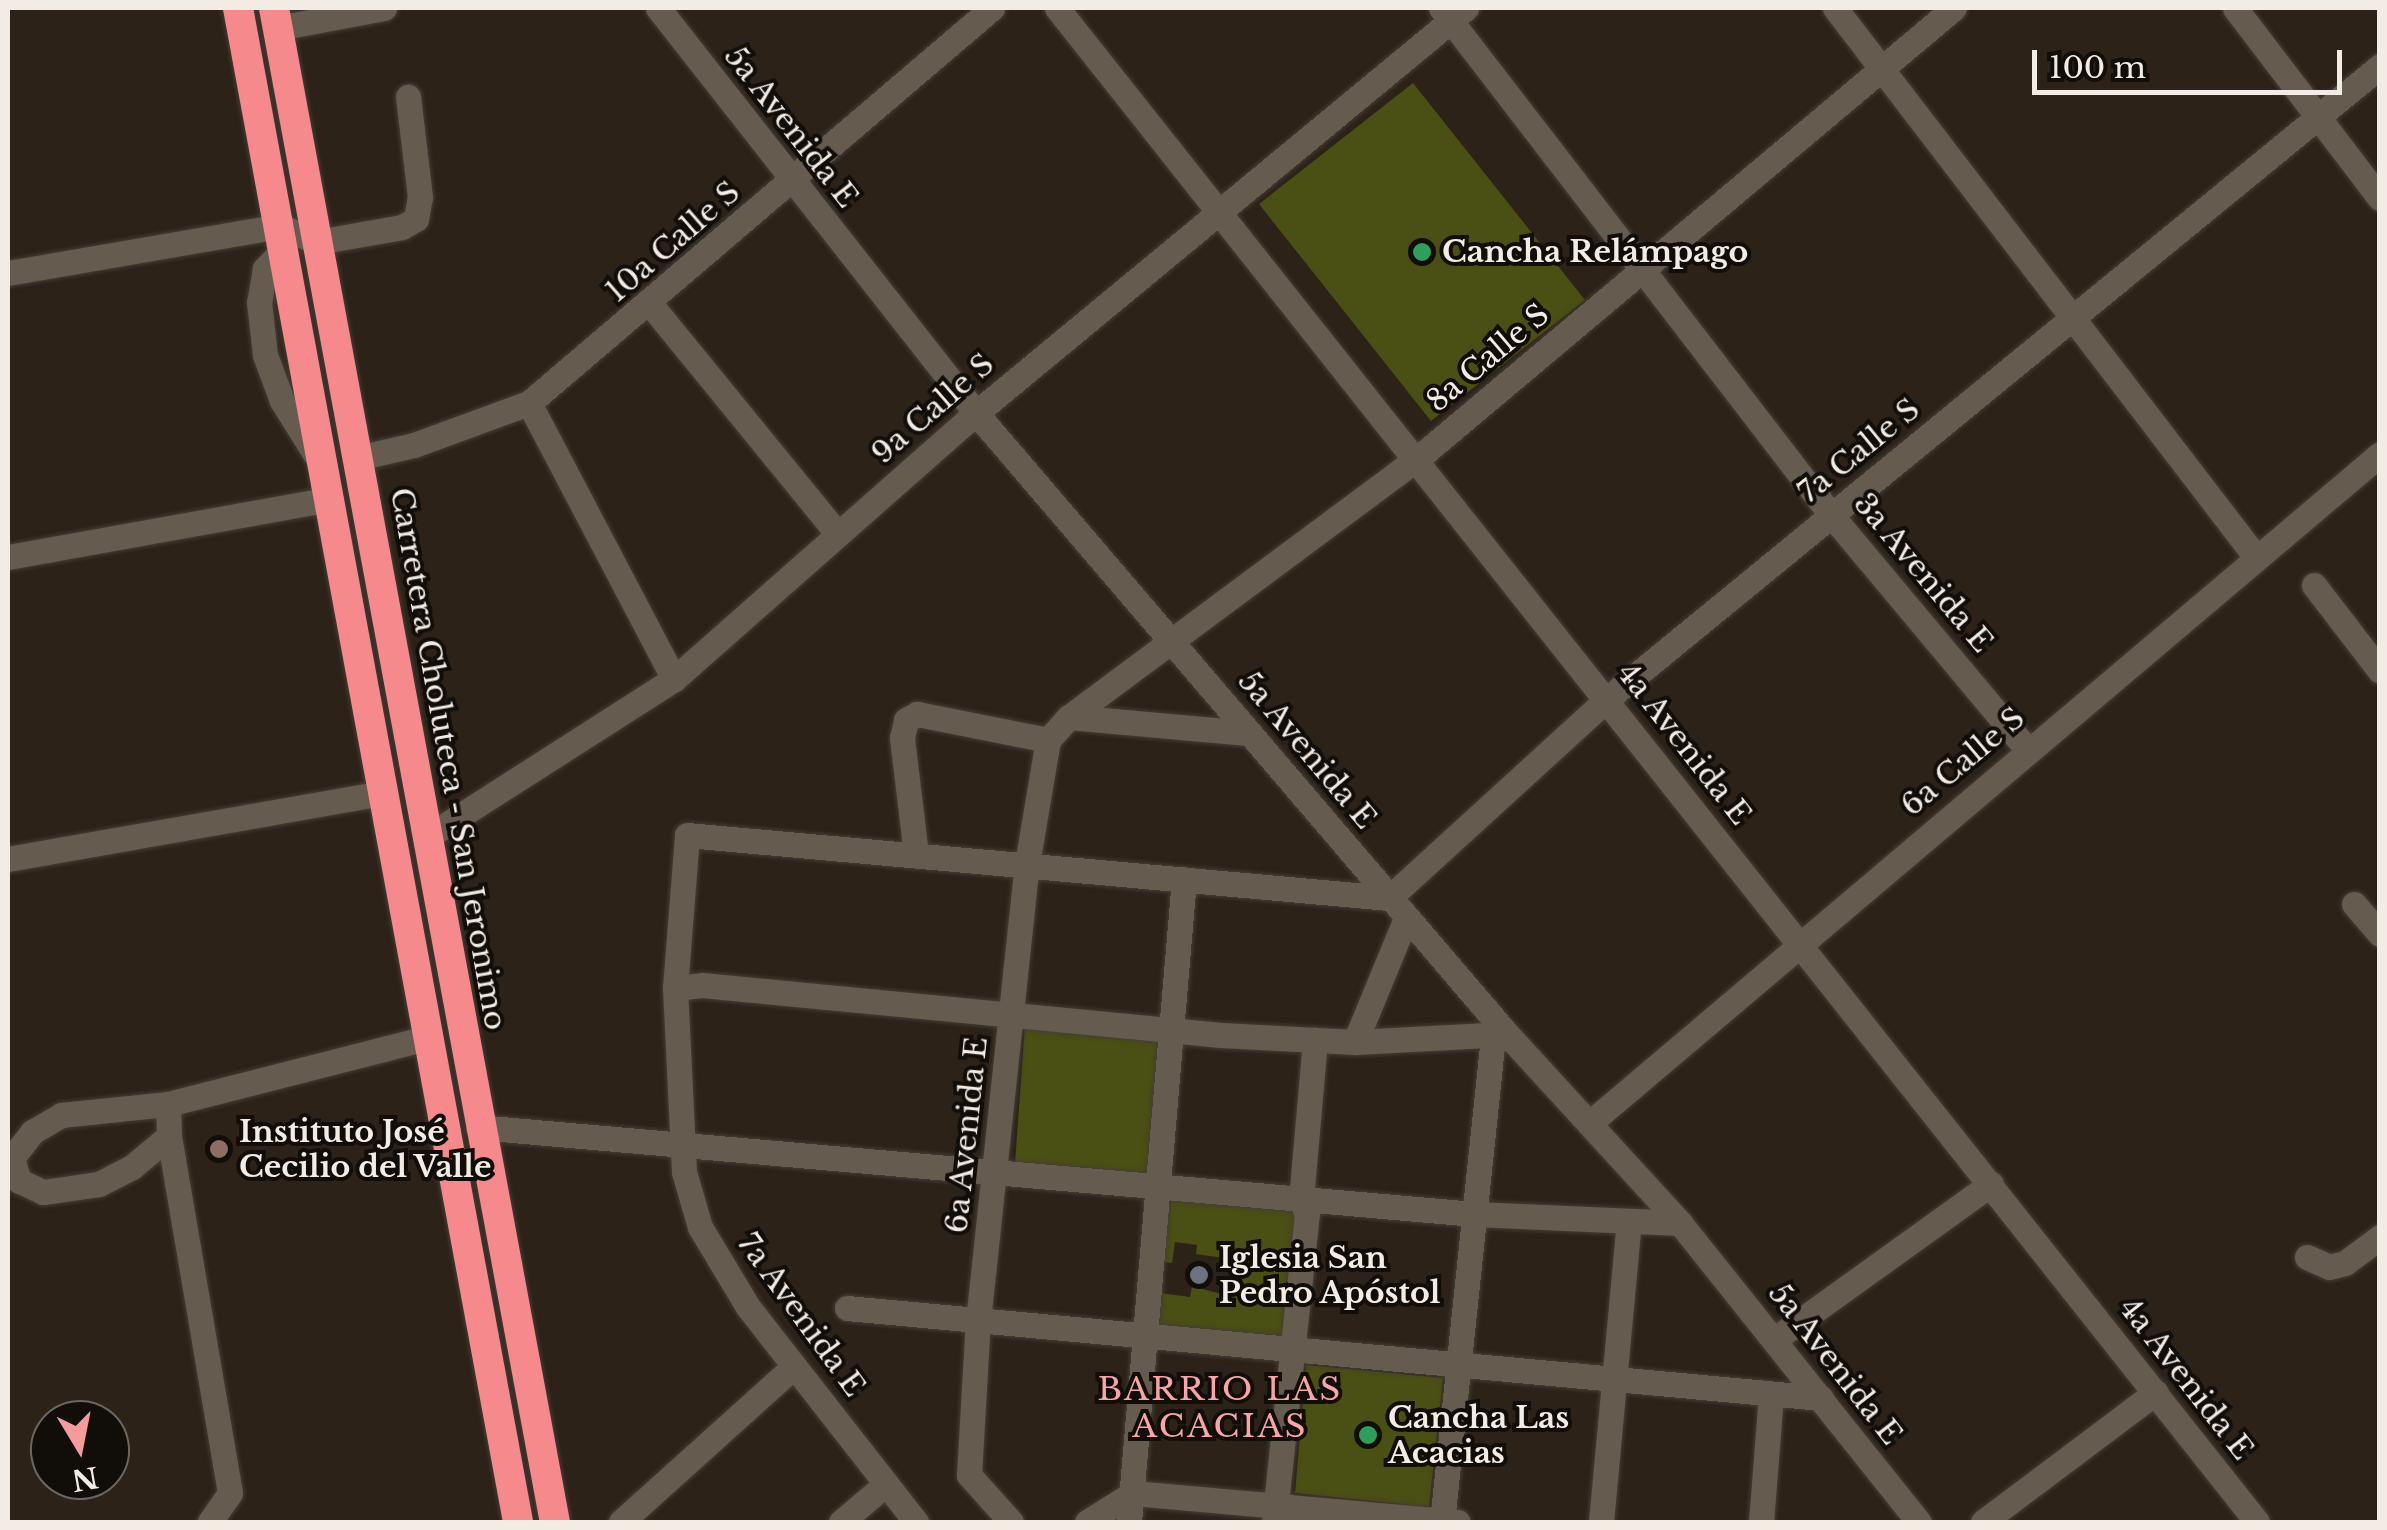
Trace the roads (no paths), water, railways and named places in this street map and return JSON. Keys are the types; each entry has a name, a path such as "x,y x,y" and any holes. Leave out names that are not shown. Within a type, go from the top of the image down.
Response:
{"highway":[{"path":"238,8 518,1522"},
{"name":"Carretera Choluteca - San Jeronimo","path":"276,18 478,1127 555,1522"}],"street":[{"path":"276,18 384,8"},
{"name":"5a Avenida E","path":"658,8 976,413 1250,733 1500,1034 1591,1122 1680,1223 1920,1522"},
{"name":"10a Calle S","path":"358,458 529,403 651,305 992,8"},
{"name":"4a Avenida E","path":"1057,8 1216,214 1417,460 2257,1522"},
{"path":"1835,8 2255,556"},
{"name":"8a Calle S","path":"1048,740 1068,717 1417,460 1954,8"},
{"path":"2236,8 2380,198"},
{"name":"9a Calle S","path":"427,837 674,678 976,413 1453,12"},
{"name":"3a Avenida E","path":"1453,12 1832,516 2028,750"},
{"name":"7a Calle S","path":"1389,898 1607,699 2380,66"},
{"path":"8,272 282,238 317,242 416,219 420,197 408,96"},
{"path":"651,305 838,534"},
{"path":"529,403 674,678"},
{"name":"6a Calle S","path":"1591,1122 2380,454"},
{"path":"8,557 328,484"},
{"path":"2314,585 2380,671"},
{"path":"1048,740 918,714 906,720 902,738 916,854 1389,898"},
{"path":"1068,717 1250,733"},
{"name":"6a Avenida E","path":"1011,1522 969,1474 978,1320 999,1170 1027,864 1048,740"},
{"path":"8,859 384,793"},
{"name":"7a Avenida E","path":"916,854 695,834 682,841 675,988 684,1172 700,1226 748,1307 916,1522"},
{"path":"1129,1522 1184,879"},
{"path":"2354,904 2380,934"},
{"path":"1355,1042 1406,918"},
{"path":"675,988 1315,1040 1355,1042 1500,1034 1475,1214 1448,1522 1275,1514 1133,1493 1087,1522"},
{"path":"168,1136 99,1184 43,1192 13,1185 12,1158 32,1132 62,1115 168,1104 430,1037"},
{"path":"1275,1514 1307,1214 1301,1200 1315,1040"},
{"path":"168,1104 168,1136 230,1493 210,1522"},
{"path":"478,1127 1475,1214 1628,1224 1680,1223"},
{"path":"1775,1339 1991,1184"},
{"path":"1601,1522 1628,1224"},
{"path":"2307,1257 2329,1267 2345,1263 2380,1238"},
{"path":"847,1308 1821,1398"},
{"path":"621,1522 794,1366"},
{"path":"1983,1522 2156,1392"},
{"path":"1760,1522 1771,1394"},
{"path":"841,1522 886,1484"}],"place":[{"name":"Cancha Relámpago","path":"1422,252"},
{"name":"Instituto José Cecilio del Valle","path":"219,1149"},
{"name":"Iglesia San Pedro Apóstol","path":"1199,1275"},
{"name":"Cancha Las Acacias","path":"1368,1435"}],"district":[{"name":"BARRIO LAS ACACIAS","path":"1220,1408"}]}
